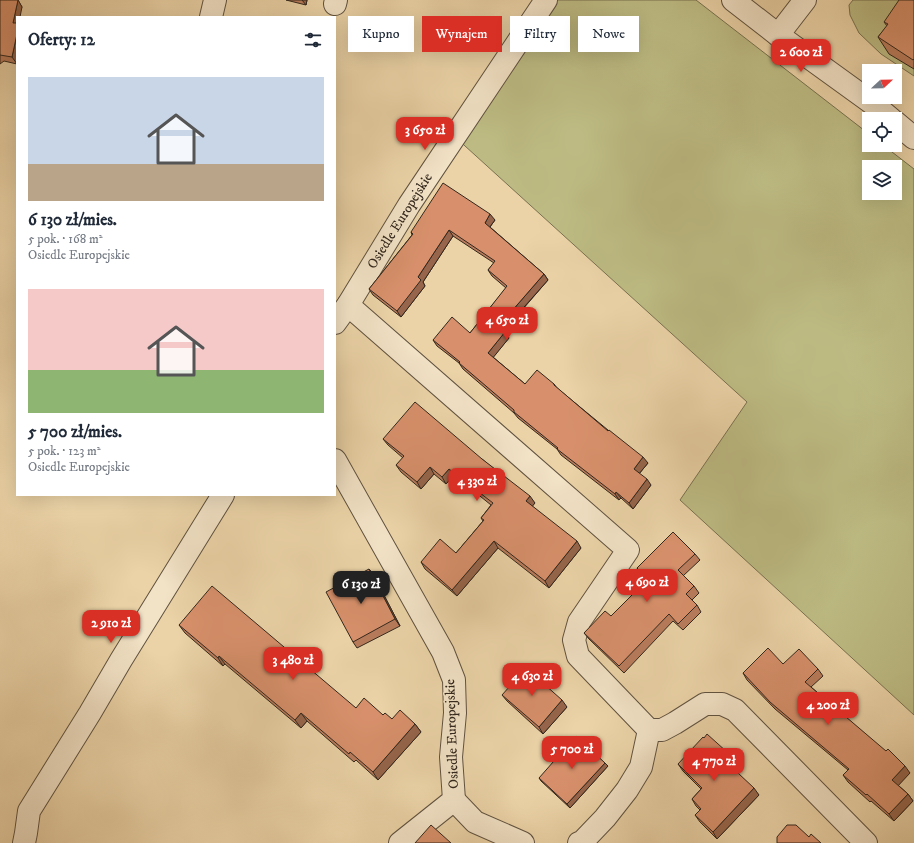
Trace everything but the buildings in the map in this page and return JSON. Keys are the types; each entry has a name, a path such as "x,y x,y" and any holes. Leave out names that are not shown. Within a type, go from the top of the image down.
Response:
{"street":[{"path":"212,16 215,0"},
{"name":"Osiedle Europejskie","path":"336,322 348,305 409,205 546,0"},
{"path":"733,0 778,36 883,112"},
{"path":"778,36 805,0"},
{"path":"902,128 914,138"},
{"path":"348,305 628,550 579,622 574,640 578,656 649,730 662,730 705,704 722,704 735,710 866,843"},
{"name":"Osiedle Europejskie","path":"336,462 443,652 454,680 455,713 451,757 454,800 400,843"},
{"path":"24,843 29,811 222,496"},
{"path":"590,840 627,790 641,767 649,730"},
{"path":"454,800 475,822 523,843"}],"shaded area":[{"path":"545,0 696,0 862,129 862,152 892,152 914,169 914,715 680,500 747,402 454,136 510,52 570,52 570,16 534,16"},
{"path":"853,0 914,0 914,76 902,68 902,64 896,64 881,54 859,33 850,15 849,5"}]}
